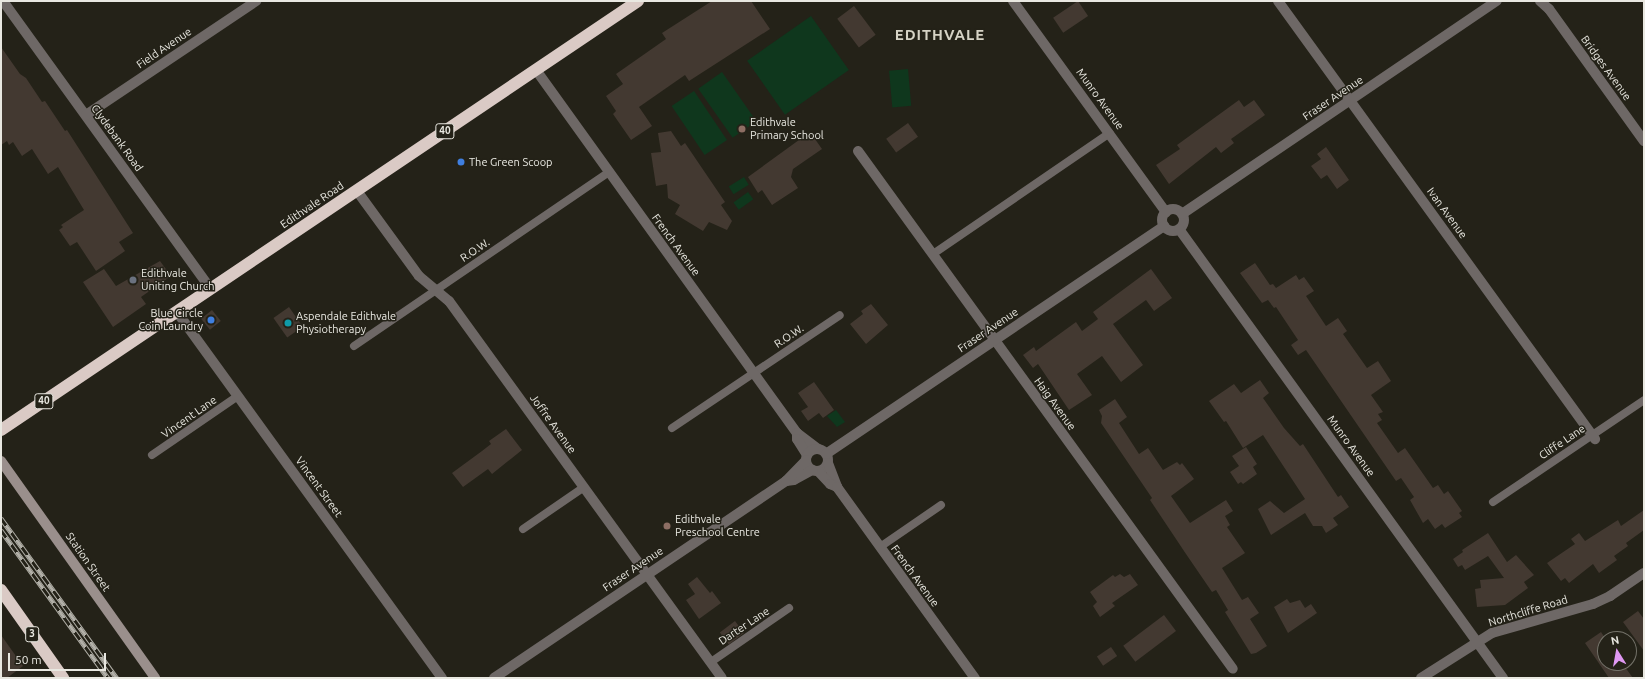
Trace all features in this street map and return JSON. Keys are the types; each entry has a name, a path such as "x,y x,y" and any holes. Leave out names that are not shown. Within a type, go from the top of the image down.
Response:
{"highway":[{"name":"Edithvale Road","path":"1,430 638,1"},
{"name":"3","path":"1,590 64,678"}],"street":[{"name":"Clydebank Road","path":"2,1 211,289"},
{"name":"Field Avenue","path":"86,115 256,1"},
{"name":"Munro Avenue","path":"1013,1 1166,212"},
{"name":"Ivan Avenue","path":"1278,1 1594,437"},
{"name":"Fraser Avenue","path":"1182,214 1497,1"},
{"name":"Bridges Avenue","path":"1540,1 1547,5 1644,141"},
{"name":"French Avenue","path":"536,70 608,173 797,433 824,455 837,487 975,678"},
{"name":"Haig Avenue","path":"858,151 1233,669"},
{"name":"Joffre Avenue","path":"357,191 417,273 450,301 722,678"},
{"path":"1174,209 1182,214 1184,223 1179,229 1170,231 1164,226 1162,219 1166,212 1174,209"},
{"name":"Fraser Avenue","path":"494,678 786,481 806,458 824,455 1164,226"},
{"name":"Munro Avenue","path":"1179,229 1503,678"},
{"name":"Vincent Street","path":"176,312 443,677"},
{"name":"French Avenue","path":"797,433 797,439 806,458 815,470 830,484 837,487"},
{"name":"Fraser Avenue","path":"786,481 794,480 815,470 824,455"},
{"name":"Station Street","path":"1,461 156,678"},
{"name":"Northcliffe Road","path":"1421,678 1476,641 1492,633 1592,604 1610,596 1644,573"}],"lane":[{"path":"933,254 1110,133"},
{"name":"R.O.W.","path":"354,346 608,173"},
{"name":"R.O.W.","path":"672,428 840,315"},
{"name":"Vincent Lane","path":"152,456 238,396"},
{"name":"Cliffe Lane","path":"1493,502 1594,437 1644,400"},
{"path":"523,529 584,487"},
{"path":"880,547 941,505"},
{"name":"Darter Lane","path":"711,662 789,608"}],"green space":[{"path":"811,16 849,70 785,115 747,61"},
{"path":"908,69 911,106 892,108 889,71"},
{"path":"722,72 756,121 733,138 698,89"},
{"path":"694,91 727,140 705,155 672,106"},
{"path":"744,177 749,185 734,194 729,187"},
{"path":"748,192 753,199 739,210 733,203"},
{"path":"836,410 845,422 837,427 827,416"}],"building":[{"path":"712,1 751,1 770,29 689,81 685,75 639,107 652,126 631,140 613,114 616,111 606,96 623,84 616,74 666,39 662,33"},
{"path":"1078,1 1088,16 1063,33 1053,18"},
{"path":"854,6 876,35 859,47 837,19"},
{"path":"1,47 20,74 26,78 42,102 45,101 65,131 67,130 133,233 119,242 125,251 96,271 77,242 70,246 59,230 63,227 61,225 84,210 58,167 48,174 32,149 22,156 13,142 9,145 7,141 1,145"},
{"path":"1239,100 1244,107 1254,100 1265,115 1231,139 1234,143 1221,153 1216,147 1169,184 1156,165 1180,149 1177,145"},
{"path":"908,123 918,137 896,153 886,139"},
{"path":"671,131 681,146 685,143 725,202 721,205 732,221 727,230 709,222 703,231 675,214 680,205 668,198 667,184 656,186 651,153 661,152 658,133"},
{"path":"810,132 822,149 793,169 791,177 798,188 772,205 762,190 758,193 748,177"},
{"path":"1326,147 1349,180 1337,189 1327,175 1321,179 1311,166 1321,159 1317,154"},
{"name":"Edithvale Uniting Church","path":"160,261 171,276 141,297 146,304 113,327 83,282 104,269 116,286"},
{"path":"1255,263 1270,285 1273,284 1276,288 1296,275 1299,280 1304,277 1314,291 1306,296 1326,326 1338,318 1347,331 1343,334 1367,368 1378,361 1391,381 1371,395 1383,412 1378,414 1382,420 1377,423 1398,453 1405,448 1433,488 1438,485 1444,494 1448,491 1462,511 1459,513 1462,517 1445,528 1442,524 1435,529 1428,519 1423,523 1410,500 1414,497 1401,478 1396,481 1306,350 1298,355 1291,345 1298,340 1276,307 1274,308 1268,300 1262,303 1240,273"},
{"path":"1151,269 1172,298 1154,311 1146,300 1113,324 1143,365 1121,382 1102,356 1077,374 1092,395 1069,410 1038,364 1033,368 1023,355 1034,347 1036,351 1076,322 1082,331 1098,319 1093,312"},
{"path":"871,304 888,325 866,344 850,324 863,314 861,311"},
{"name":"Aspendale Edithvale Physiotherapy","path":"289,307 303,327 287,338 273,318"},
{"name":"Blue Circle Coin Laundry","path":"212,310 221,321 210,330 201,319"},
{"path":"1260,380 1269,393 1263,398 1284,428 1300,446 1303,444 1338,497 1341,495 1349,507 1333,518 1338,525 1326,533 1322,526 1313,526 1305,513 1271,535 1258,509 1270,501 1284,513 1305,499 1263,435 1243,448 1226,421 1224,422 1209,401 1234,384 1241,393"},
{"path":"814,382 834,410 823,418 819,413 808,421 801,411 808,407 798,393"},
{"path":"1115,399 1127,417 1119,423 1139,454 1148,448 1163,470 1177,462 1180,465 1182,463 1194,479 1171,496 1190,523 1226,500 1233,511 1225,516 1230,525 1227,527 1245,553 1222,568 1242,600 1248,597 1259,613 1250,619 1267,646 1256,653 1251,654 1225,612 1228,610 1216,590 1212,592 1150,500 1152,498 1101,423 1102,416 1099,410"},
{"path":"506,429 522,450 492,474 488,469 463,487 452,473 491,444 489,441"},
{"path":"1246,447 1257,464 1253,467 1257,474 1243,484 1241,482 1238,484 1230,472 1239,466 1232,456"},
{"path":"1644,510 1644,530 1626,543 1628,546 1614,556 1617,560 1599,573 1593,564 1569,583 1565,578 1561,581 1547,563 1575,544 1571,539 1579,533 1585,541 1618,520 1621,526"},
{"path":"1488,533 1507,562 1516,555 1534,575 1524,582 1528,588 1505,605 1477,607 1475,589 1481,588 1480,580 1504,578 1488,556 1465,570 1462,565 1458,567 1453,559 1463,552 1462,550"},
{"path":"1120,574 1124,577 1130,574 1138,585 1112,603 1115,606 1100,617 1093,606 1097,602 1090,592 1113,575 1115,577"},
{"path":"697,577 710,593 712,591 721,603 699,619 686,600 695,594 688,584"},
{"path":"1287,599 1290,603 1300,600 1305,608 1311,604 1317,613 1288,633 1274,607"},
{"path":"1638,611 1644,619 1644,651 1637,641 1637,631 1630,631 1623,622"},
{"path":"1164,615 1176,631 1135,662 1123,646"},
{"path":"735,621 744,633 729,644 720,632"},
{"path":"1,635 23,666 7,678 1,678"},
{"path":"1597,635 1597,660 1585,643"},
{"path":"1111,647 1117,656 1103,666 1097,657"},
{"path":"1604,671 1628,671 1633,678 1609,678"}],"railway":[{"path":"1,518 117,678"},
{"path":"1,530 108,678"}],"place":[{"name":"Edithvale Primary School","path":"742,129"},
{"name":"The Green Scoop","path":"461,162"},
{"name":"Edithvale Uniting Church","path":"133,280"},
{"name":"Blue Circle Coin Laundry","path":"211,320"},
{"name":"Aspendale Edithvale Physiotherapy","path":"288,323"},
{"name":"Edithvale Preschool Centre","path":"667,526"}],"district":[{"name":"EDITHVALE","path":"940,35"}]}
